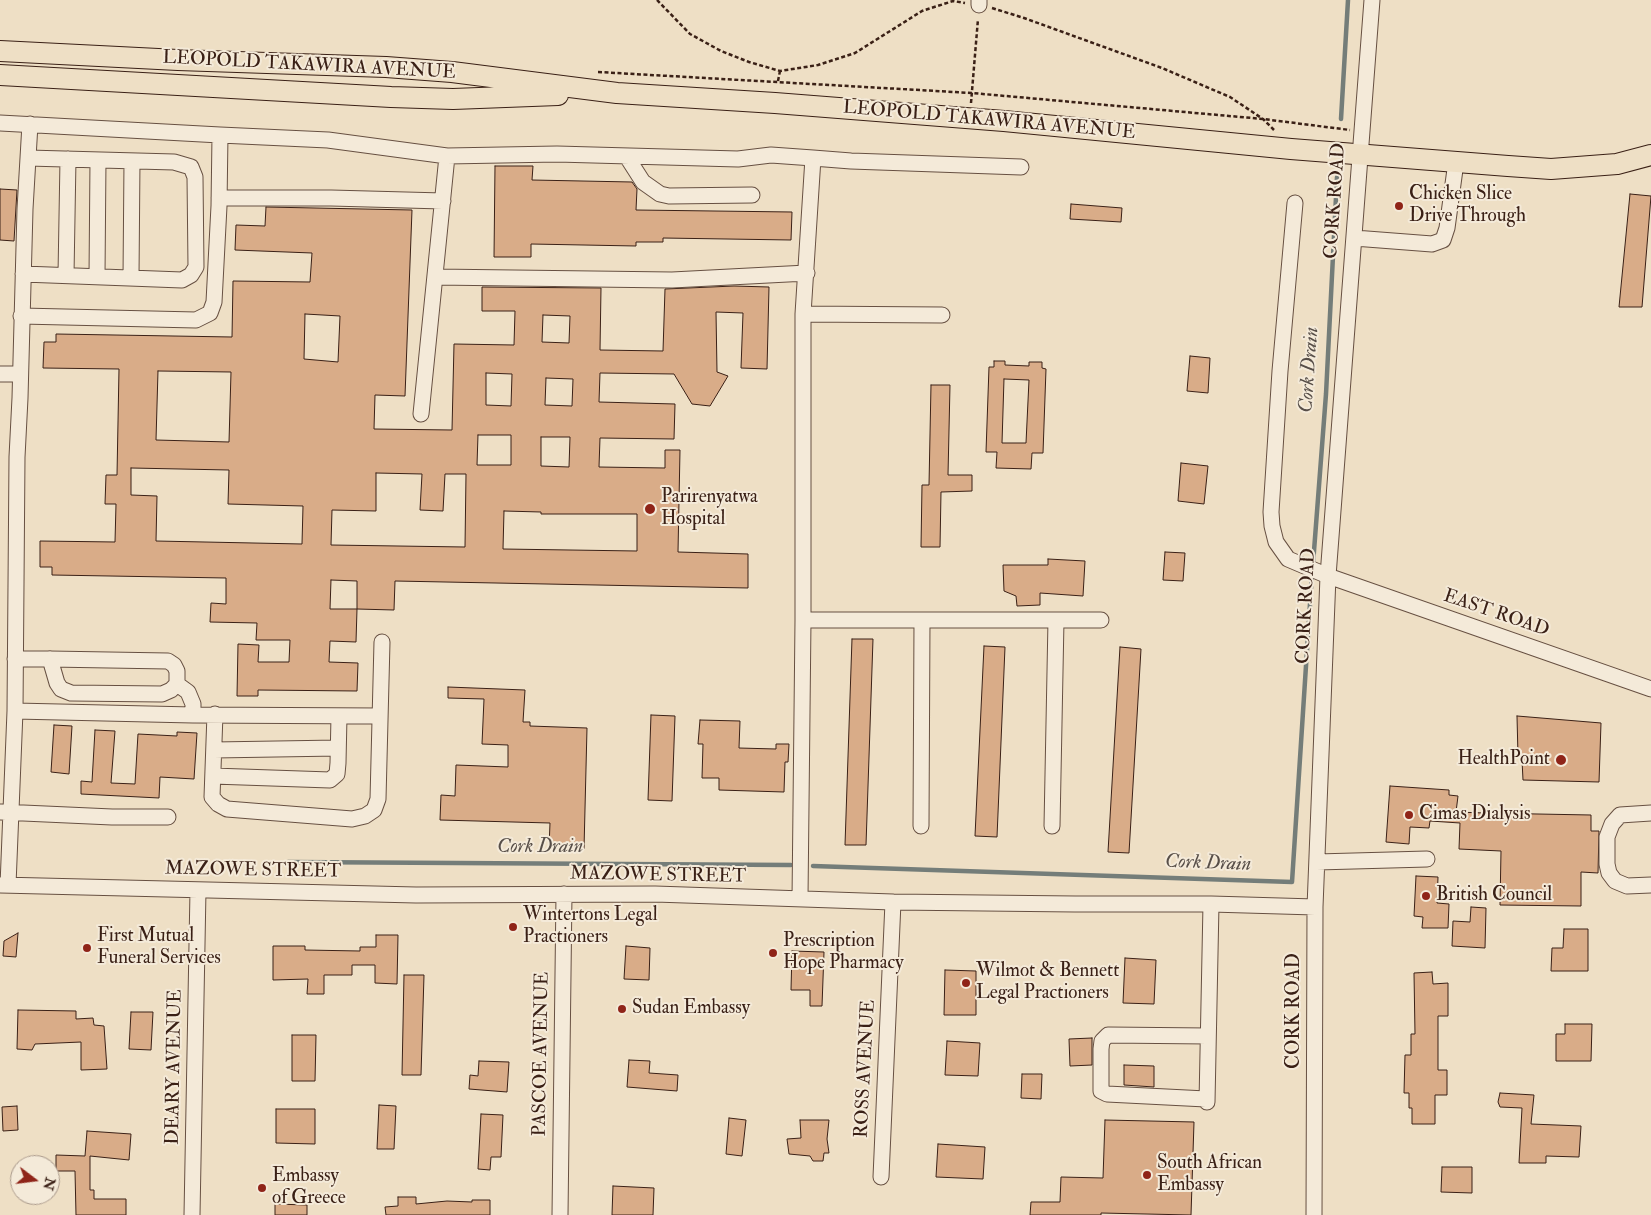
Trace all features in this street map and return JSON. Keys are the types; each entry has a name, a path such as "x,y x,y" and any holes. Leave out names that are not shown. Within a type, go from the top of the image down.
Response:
{"main road":[{"name":"LEOPOLD TAKAWIRA AVENUE","path":"0,50 178,60 386,67 452,72 617,93 766,102 970,120 1004,121 1291,149 1456,162 1551,168 1618,164 1651,155"},
{"name":"LEOPOLD TAKAWIRA AVENUE","path":"0,75 444,99 617,93"}],"street":[{"name":"CORK ROAD","path":"1314,1215 1315,906 1328,576 1372,0"},
{"path":"0,123 328,140 447,156 557,154 738,159 771,155 851,161 1021,167"},
{"path":"4,885 5,812 15,711 19,374 30,124"},
{"path":"21,316 196,320 210,312 214,302 220,135"},
{"path":"421,414 447,156"},
{"path":"627,157 643,182 660,194 669,196 752,195"},
{"path":"23,274 182,280 191,275 196,267 195,177 191,167 174,162 28,158"},
{"path":"800,899 803,620 803,314 813,158"},
{"path":"66,275 68,159"},
{"path":"97,276 98,160"},
{"path":"130,277 132,161"},
{"path":"1354,238 1432,244 1443,240 1447,228 1456,162"},
{"path":"219,198 443,201"},
{"name":"EAST ROAD","path":"1295,202 1280,371 1271,512 1276,542 1288,559 1328,576 1651,689"},
{"path":"436,277 672,280 807,273"},
{"path":"803,314 942,315"},
{"path":"0,374 19,374"},
{"path":"803,620 1101,620"},
{"path":"1052,826 1056,620"},
{"path":"921,826 922,621"},
{"path":"215,714 212,797 218,804 227,809 352,819 365,816 374,810 378,799 382,642"},
{"path":"15,659 50,659 168,661 174,664 177,671 177,684 171,690 162,694 70,693 61,689 56,683 50,659"},
{"path":"177,684 188,692 194,715"},
{"path":"15,711 194,715 380,716"},
{"path":"212,776 330,780 337,774 339,716"},
{"path":"214,750 338,748"},
{"path":"5,812 112,817 168,817"},
{"path":"1651,813 1620,815 1612,824 1607,837 1607,864 1609,873 1615,881 1626,886 1651,885"},
{"path":"1317,862 1428,859"},
{"name":"MAZOWE STREET","path":"4,885 416,895 655,894 893,902 1315,906"},
{"name":"DEARY AVENUE","path":"192,1215 198,890"},
{"name":"PASCOE AVENUE","path":"560,1215 564,894"},
{"name":"ROSS AVENUE","path":"881,1177 893,902"},
{"path":"1208,1036 1108,1034 1102,1041 1101,1091 1106,1094 1206,1101 1208,1036 1211,904"}],"path":[{"path":"657,0 690,34 730,55 780,70 818,65 855,53 922,11 953,1 979,2 1162,68 1230,97 1263,119 1291,149"},
{"path":"970,120 979,2"},
{"path":"593,72 972,93 1263,119 1361,131"}],"building":[{"path":"495,166 533,166 532,180 632,182 637,189 636,210 792,212 791,240 663,238 663,242 636,242 636,246 531,244 531,257 494,257"},
{"path":"0,189 17,190 14,241 0,240"},
{"path":"1630,194 1651,196 1642,307 1619,307"},
{"path":"1071,204 1122,208 1121,222 1070,219"},
{"path":"266,207 412,210 405,396 375,395 374,429 452,430 454,344 514,345 515,311 482,311 482,287 601,288 600,350 663,351 665,289 734,286 769,287 767,369 741,368 743,313 716,312 717,372 728,376 710,406 692,404 674,374 600,373 599,402 675,404 674,439 600,438 599,467 665,468 665,450 680,450 678,552 748,554 748,588 395,581 394,610 357,609 356,642 330,641 329,662 358,663 357,691 258,690 258,696 237,696 238,644 259,645 258,662 289,662 290,640 256,640 257,623 210,622 211,603 226,604 226,578 52,575 52,567 40,567 40,541 115,542 116,504 105,504 106,475 117,475 119,369 43,368 44,342 56,342 56,334 232,337 233,281 310,282 312,253 235,250 236,225 265,226","holes":["305,314 340,316 338,362 304,359","543,315 570,316 569,343 542,342","158,371 231,372 229,442 156,440","486,373 512,374 511,406 486,405","546,378 573,379 572,406 545,405","478,435 511,435 511,465 477,465","541,437 570,437 569,467 541,466","131,468 229,470 228,504 303,506 302,544 156,541 157,496 131,495","376,473 422,474 420,510 443,511 445,474 466,474 465,547 331,545 332,510 376,511","504,511 541,512 541,514 637,514 637,551 503,549","331,580 357,581 357,609 330,609"]},
{"path":"1190,356 1210,358 1208,393 1187,391"},
{"path":"994,361 1005,361 1005,365 1029,366 1029,362 1042,362 1042,368 1046,369 1043,453 1032,453 1031,469 996,468 997,452 986,452 989,367 994,367","holes":["1004,379 1029,380 1026,443 1002,443"]},
{"path":"931,385 950,385 948,475 972,475 972,491 941,492 940,547 921,547 922,485 929,485"},
{"path":"1181,463 1208,466 1204,504 1178,501"},
{"path":"1165,552 1185,553 1183,581 1163,580"},
{"path":"1048,559 1085,561 1083,596 1040,593 1040,605 1017,606 1016,596 1004,591 1003,565 1048,565"},
{"path":"852,639 873,639 866,845 845,845"},
{"path":"984,646 1005,647 997,837 975,836"},
{"path":"1120,647 1141,649 1129,853 1108,852"},
{"path":"448,687 525,690 523,722 530,722 530,726 587,728 584,849 549,848 550,823 440,820 441,795 455,796 456,765 508,767 508,745 482,744 484,699 448,698"},
{"path":"651,715 675,716 672,801 648,800"},
{"path":"1517,716 1601,723 1599,782 1523,780 1522,760 1518,756"},
{"path":"700,720 740,721 739,748 776,749 776,744 789,744 788,762 785,762 784,792 719,790 719,778 702,778 703,744 698,744"},
{"path":"54,725 72,726 69,774 51,772"},
{"path":"95,730 115,731 111,783 135,784 138,734 177,736 177,732 197,733 194,779 160,777 159,798 81,794 81,781 92,782"},
{"path":"1390,786 1449,790 1449,795 1458,796 1456,812 1591,815 1591,831 1599,831 1598,873 1581,872 1581,906 1500,905 1501,851 1459,849 1460,823 1430,821 1429,828 1410,827 1409,844 1386,842"},
{"path":"1416,876 1438,877 1437,903 1449,904 1448,928 1422,928 1423,917 1414,916"},
{"path":"1471,907 1486,908 1485,948 1452,946 1453,921 1470,922"},
{"path":"1564,929 1588,929 1588,971 1551,971 1552,948 1563,948"},
{"path":"18,933 16,957 3,956 4,941"},
{"path":"376,935 398,935 397,984 375,983 375,965 352,965 352,975 324,975 324,994 307,994 308,979 273,980 273,946 305,946 305,950 360,951 360,947 376,947"},
{"path":"626,946 650,948 649,980 624,979"},
{"path":"792,951 824,952 822,1006 810,1006 810,990 791,990"},
{"path":"1125,958 1156,960 1154,1004 1123,1003"},
{"path":"945,970 976,971 976,1015 944,1015"},
{"path":"1432,972 1433,984 1448,983 1448,1016 1438,1016 1438,1070 1447,1070 1447,1095 1435,1095 1435,1124 1412,1124 1412,1108 1409,1108 1409,1093 1404,1093 1405,1055 1411,1055 1411,1034 1415,1034 1414,973"},
{"path":"404,975 424,975 421,1075 402,1075"},
{"path":"18,1010 76,1011 76,1019 93,1018 94,1025 104,1026 107,1069 81,1070 81,1042 35,1044 32,1050 17,1049"},
{"path":"131,1012 153,1012 151,1050 129,1049"},
{"path":"1565,1024 1592,1024 1591,1061 1556,1061 1556,1034 1565,1034"},
{"path":"292,1035 316,1035 315,1081 292,1081"},
{"path":"1092,1038 1092,1065 1070,1066 1069,1039"},
{"path":"947,1041 980,1043 978,1076 945,1075"},
{"path":"629,1060 650,1061 649,1073 678,1075 677,1091 627,1087"},
{"path":"479,1061 509,1062 507,1092 469,1089 470,1075 478,1076"},
{"path":"1124,1065 1154,1066 1154,1087 1124,1085"},
{"path":"1022,1074 1042,1074 1041,1099 1021,1098"},
{"path":"1500,1093 1534,1095 1531,1124 1581,1126 1579,1157 1546,1156 1546,1163 1519,1163 1522,1108 1500,1107 1498,1102"},
{"path":"379,1105 396,1106 394,1149 377,1149"},
{"path":"17,1106 18,1130 3,1131 2,1107"},
{"path":"276,1109 315,1109 315,1144 276,1143"},
{"path":"481,1114 503,1115 501,1157 491,1157 490,1170 478,1169"},
{"path":"729,1118 746,1120 742,1156 726,1154"},
{"path":"800,1120 829,1120 827,1139 829,1153 824,1153 823,1161 813,1161 810,1156 789,1154 787,1139 801,1138"},
{"path":"1105,1120 1194,1122 1191,1215 1101,1213 1101,1215 1030,1215 1031,1202 1060,1202 1061,1177 1103,1178"},
{"path":"87,1131 131,1134 129,1160 90,1156 90,1190 94,1190 94,1199 126,1199 126,1215 76,1215 75,1171 60,1171 60,1155 85,1156"},
{"path":"938,1144 985,1147 983,1179 936,1177"},
{"path":"1442,1167 1472,1167 1472,1193 1441,1192"},
{"path":"613,1186 654,1188 653,1215 612,1215"},
{"path":"398,1197 416,1197 416,1204 490,1200 490,1215 386,1215 385,1207 398,1206"},
{"path":"275,1204 307,1205 307,1215 275,1215"}],"waterway":[{"name":"Cork Drain","path":"1341,119 1348,0"},
{"name":"Cork Drain","path":"1313,564 1326,394 1337,177"},
{"name":"Cork Drain","path":"813,866 1292,882 1312,573"},
{"name":"Cork Drain","path":"288,862 791,865"}],"place":[{"name":"Chicken Slice Drive Through","path":"1399,206"},
{"name":"Parirenyatwa Hospital","path":"650,509"},
{"name":"HealthPoint","path":"1561,760"},
{"name":"Cimas Dialysis","path":"1409,815"},
{"name":"British Council","path":"1426,896"},
{"name":"Wintertons Legal Practioners","path":"513,927"},
{"name":"First Mutual Funeral Services","path":"87,948"},
{"name":"Prescription Hope Pharmacy","path":"773,953"},
{"name":"Wilmot & Bennett Legal Practioners","path":"966,983"},
{"name":"Sudan Embassy","path":"622,1009"},
{"name":"South African Embassy","path":"1147,1175"},
{"name":"Embassy of Greece","path":"262,1188"}]}
